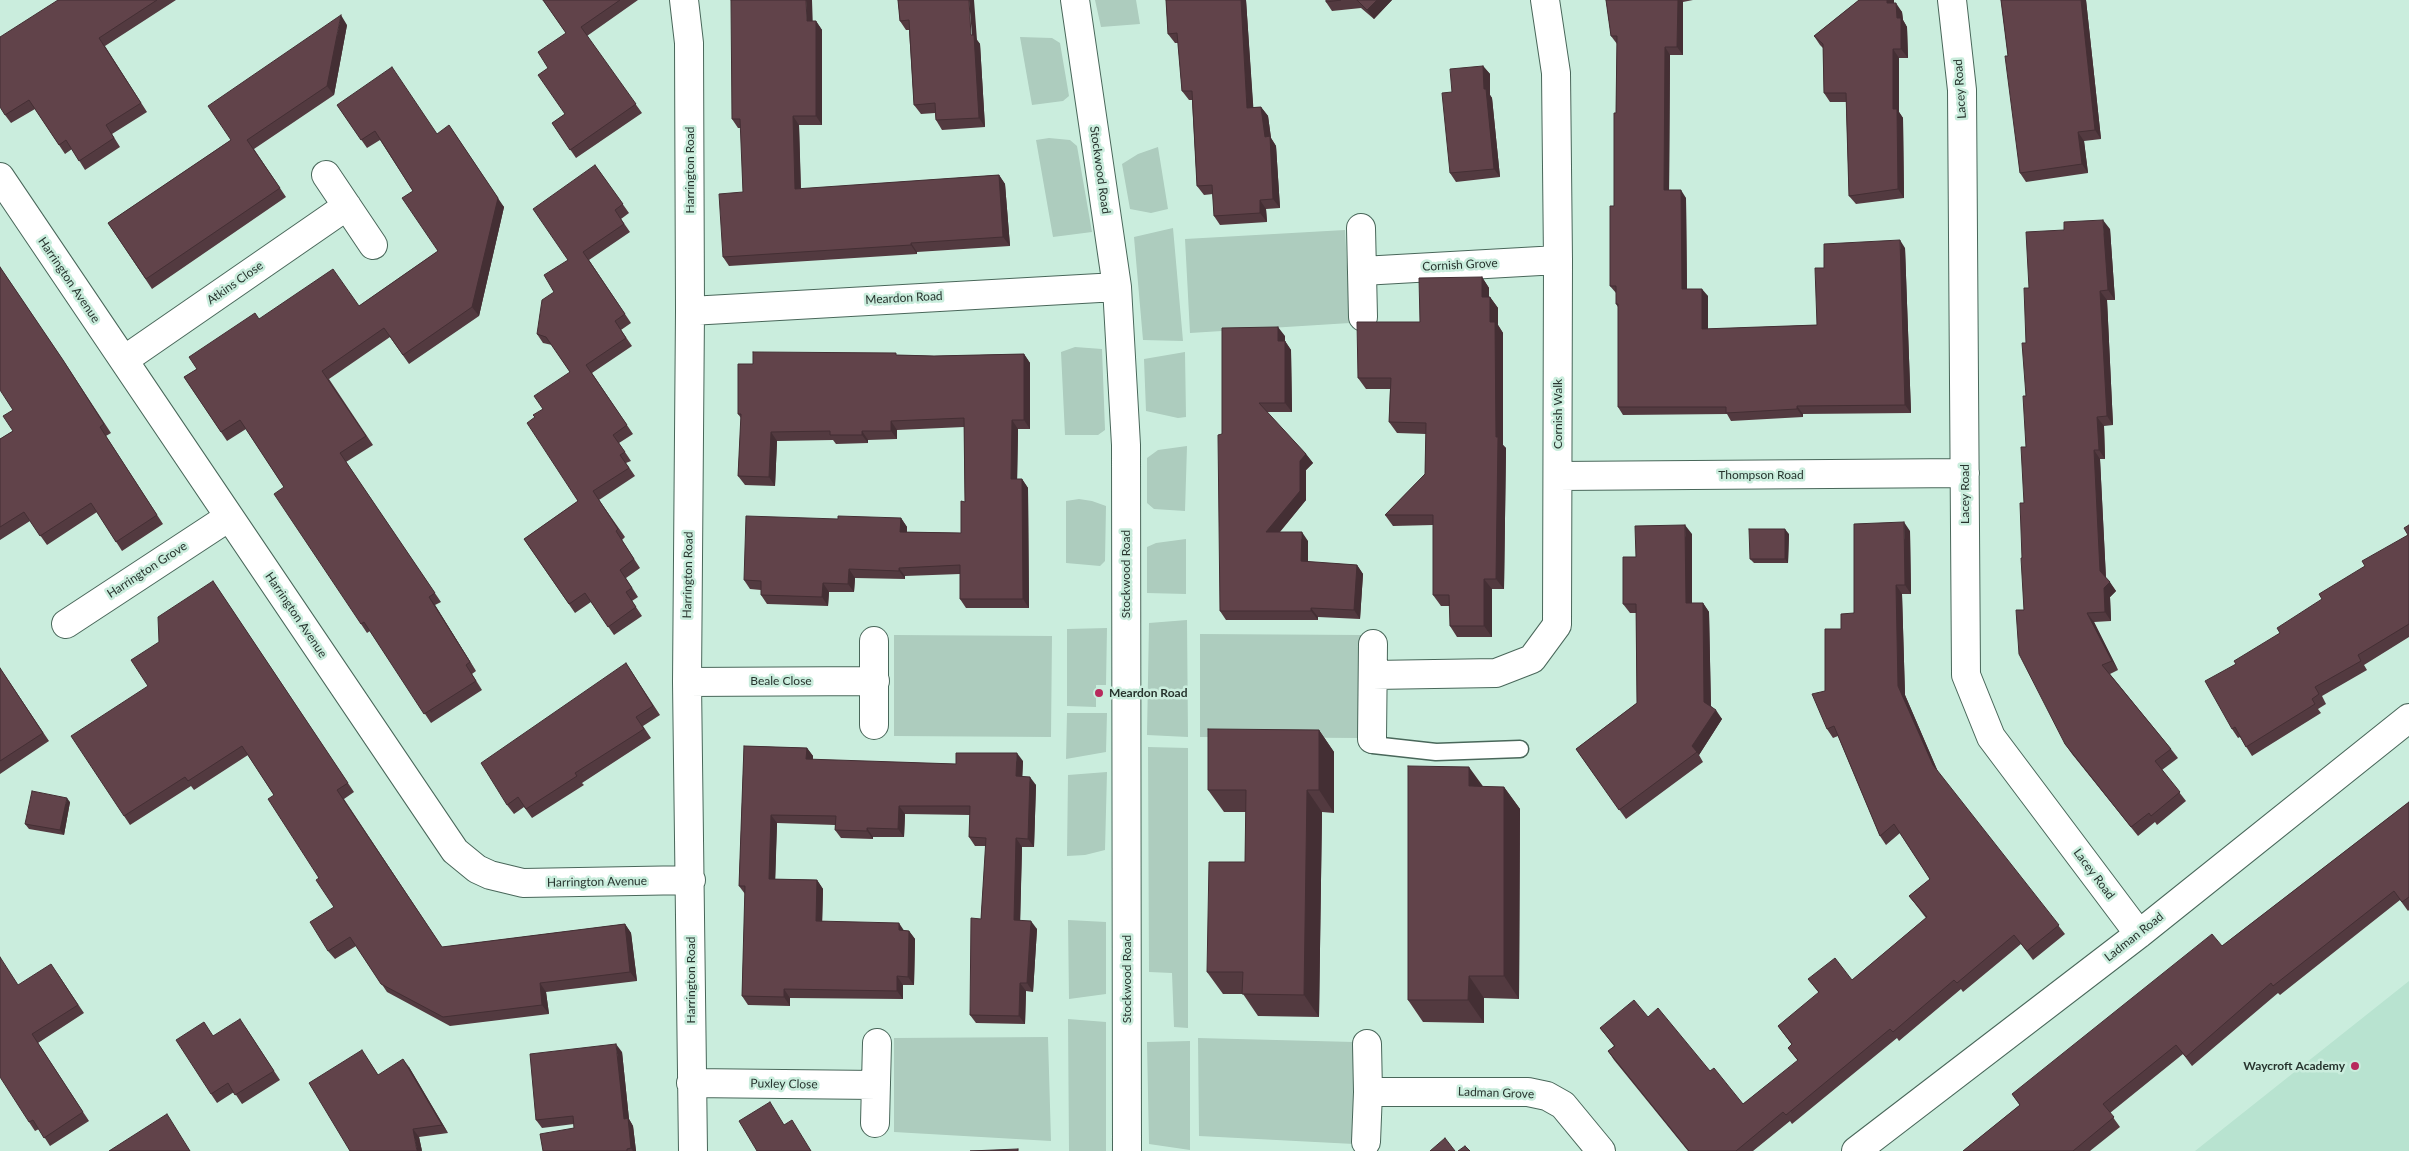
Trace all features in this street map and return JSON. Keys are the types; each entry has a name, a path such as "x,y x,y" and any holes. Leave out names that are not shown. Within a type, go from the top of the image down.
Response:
{"street":[{"name":"Harrington Road","path":"684,0 689,43 690,311 687,682 693,1151"},
{"name":"Stockwood Road","path":"1075,0 1117,286 1126,445 1127,1151"},
{"name":"Cornish Walk","path":"1373,675 1496,673 1532,659 1557,625 1558,260 1556,73 1545,0"},
{"name":"Lacey Road","path":"1952,0 1962,90 1966,675 1991,737 2139,934"},
{"path":"326,175 374,245"},
{"name":"Harrington Avenue","path":"0,177 442,833 465,860 490,875 523,883 691,880"},
{"name":"Atkins Close","path":"124,360 347,206"},
{"path":"1361,228 1363,317"},
{"name":"Cornish Grove","path":"1362,271 1558,260"},
{"name":"Meardon Road","path":"690,311 1117,286"},
{"name":"Thompson Road","path":"1558,476 1965,473"},
{"name":"Harrington Grove","path":"66,624 229,517"},
{"path":"874,642 874,725"},
{"path":"1372,740 1373,644"},
{"name":"Beale Close","path":"687,682 874,681"},
{"name":"Ladman Road","path":"1856,1151 2139,934 2409,718"},
{"path":"876,1123 877,1043"},
{"path":"1366,1142 1367,1044"},
{"name":"Puxley Close","path":"691,1083 876,1085"},
{"name":"Ladman Grove","path":"1368,1092 1528,1092 1547,1096 1563,1104 1601,1151"}],"lane":[{"path":"1372,740 1373,745 1436,752 1520,749"}],"shaded area":[{"path":"1095,0 1136,0 1140,24 1101,27"},
{"path":"1020,37 1052,38 1060,43 1069,96 1063,101 1032,105"},
{"path":"1049,138 1070,140 1077,146 1092,232 1053,237 1036,140"},
{"path":"1158,147 1168,209 1151,213 1130,209 1122,164 1138,154"},
{"path":"1173,228 1183,341 1143,340 1134,237"},
{"path":"1345,230 1350,323 1190,333 1185,239"},
{"path":"1075,347 1102,349 1105,430 1098,435 1065,435 1061,352"},
{"path":"1185,352 1186,417 1178,418 1146,411 1144,359"},
{"path":"1187,446 1185,511 1154,509 1147,503 1147,458 1158,450"},
{"path":"1079,499 1106,506 1105,561 1100,566 1066,563 1066,501"},
{"path":"1186,539 1186,594 1147,593 1147,547 1156,543"},
{"path":"1187,620 1188,737 1147,735 1149,623"},
{"path":"1107,628 1106,685 1096,685 1096,707 1067,706 1067,629"},
{"path":"1200,634 1361,635 1360,738 1200,737"},
{"path":"894,635 1052,636 1051,737 894,736"},
{"path":"1067,713 1107,713 1106,752 1066,759"},
{"path":"1148,747 1188,748 1188,1028 1174,1027 1172,973 1149,972"},
{"path":"1107,772 1105,850 1085,855 1067,856 1068,775"},
{"path":"1068,920 1106,922 1106,994 1069,999"},
{"name":"Waycroft Academy","path":"2409,981 2409,1151 2195,1151"},
{"path":"1068,1019 1106,1022 1106,1151 1069,1151"},
{"path":"1048,1037 1051,1141 894,1132 894,1038"},
{"path":"1198,1038 1354,1042 1354,1144 1199,1136"},
{"path":"1190,1041 1190,1150 1149,1144 1147,1042"}],"building":[{"path":"58,0 157,0 99,38 141,103 106,125 114,138 79,161 66,140 59,145 29,100 5,115 0,107 0,37"},
{"path":"543,0 620,0 581,27 636,104 570,150 552,123 565,114 538,75 548,68 538,52 566,33"},
{"path":"731,0 806,0 807,21 816,21 816,116 793,116 795,189 999,175 1003,237 723,257 719,194 743,192 740,119 732,119"},
{"path":"898,0 969,0 971,35 974,35 979,118 936,120 935,103 914,105 909,20 900,21"},
{"path":"1166,0 1241,0 1247,108 1261,107 1265,137 1270,136 1273,199 1260,200 1260,213 1214,216 1212,185 1197,186 1192,91 1182,91 1177,33 1168,34"},
{"path":"1357,0 1377,0 1367,10"},
{"path":"1606,0 1678,0 1677,47 1665,47 1664,190 1681,190 1682,289 1702,289 1702,329 1817,325 1815,268 1824,268 1824,244 1900,240 1905,405 1797,406 1797,409 1726,413 1726,407 1618,407 1618,304 1616,304 1616,286 1610,286 1610,206 1614,206 1614,113 1616,113 1617,36 1611,36"},
{"path":"1859,0 1887,0 1887,3 1896,3 1897,18 1901,18 1901,49 1893,49 1893,109 1897,109 1898,189 1849,196 1846,93 1824,93 1823,44 1814,36"},
{"path":"2001,0 2081,0 2095,130 2078,132 2082,164 2020,173 2005,56 2008,56"},
{"path":"341,15 327,86 247,140 280,188 146,279 108,223 231,140 208,106"},
{"path":"1483,66 1494,169 1450,173 1442,93 1452,92 1450,69"},
{"path":"392,67 437,134 449,125 498,198 472,307 403,355 384,328 322,371 366,436 340,453 435,593 429,597 470,662 466,665 476,681 424,714 364,622 361,624 274,494 284,487 240,420 221,432 184,377 197,369 189,357 255,313 259,319 333,269 359,306 438,251 402,198 413,191 375,131 361,140 337,105"},
{"path":"595,165 623,204 615,210 624,224 583,252 625,314 615,321 626,338 586,365 627,425 613,435 625,452 620,455 629,468 593,491 618,529 616,531 634,559 620,570 632,588 626,592 636,607 608,627 585,593 569,604 524,539 578,501 527,423 535,417 533,415 543,409 534,396 570,372 546,337 537,334 542,300 554,292 544,275 568,260 533,209"},
{"path":"2103,220 2108,290 2100,291 2107,416 2097,417 2099,450 2094,450 2100,571 2110,582 2104,588 2105,612 2087,613 2112,661 2102,665 2171,749 2155,761 2180,792 2151,816 2149,813 2131,827 2065,744 2019,654 2016,610 2024,610 2020,503 2024,503 2021,447 2026,447 2023,396 2026,396 2022,343 2026,343 2024,288 2029,288 2026,232 2064,230 2064,222"},
{"path":"0,267 104,424 100,427 157,515 116,542 91,503 40,536 24,512 0,527 0,439 13,431 3,416 13,410 0,390"},
{"path":"1482,277 1482,297 1490,297 1490,322 1495,322 1496,437 1498,437 1496,579 1484,579 1484,626 1450,626 1449,595 1433,595 1433,515 1385,515 1425,474 1426,423 1389,422 1391,378 1358,378 1357,322 1420,322 1419,278"},
{"path":"1278,327 1278,341 1285,341 1285,403 1259,403 1306,454 1300,461 1300,491 1266,532 1302,532 1301,561 1357,565 1354,610 1311,608 1311,611 1220,611 1218,435 1222,434 1222,328"},
{"path":"753,352 896,353 896,355 934,356 1024,354 1024,420 1012,420 1011,479 1022,479 1023,599 960,599 960,565 899,568 899,571 849,569 848,584 823,583 822,597 761,595 761,581 744,580 746,516 838,519 838,516 901,518 900,532 961,533 961,501 965,502 964,418 891,421 891,431 862,431 862,435 830,435 830,431 771,432 769,477 738,476 741,414 738,414 738,364 753,364"},
{"path":"1904,522 1905,585 1896,585 1898,686 1933,765 2059,925 2027,951 2014,935 1957,983 1954,980 1893,1032 1890,1029 1786,1115 1783,1112 1736,1151 1689,1151 1608,1051 1615,1046 1600,1028 1634,1000 1648,1017 1658,1008 1710,1071 1714,1068 1743,1104 1798,1060 1788,1048 1792,1044 1778,1026 1819,992 1808,979 1835,958 1852,980 1927,917 1909,896 1930,879 1894,824 1880,836 1834,726 1827,729 1812,694 1825,691 1825,629 1841,629 1841,614 1854,613 1854,524"},
{"path":"1685,525 1686,603 1703,603 1704,702 1716,710 1692,746 1697,752 1619,810 1576,749 1637,703 1636,604 1623,604 1623,557 1636,557 1635,526"},
{"path":"2409,525 2409,624 2358,655 2361,661 2315,687 2319,694 2312,699 2315,704 2246,747 2235,727 2232,729 2205,681 2236,664 2234,661 2280,633 2277,628 2322,599 2319,594 2365,566 2362,561 2408,535 2404,528"},
{"path":"1749,529 1785,529 1785,559 1750,559"},
{"path":"213,581 348,783 337,790 442,947 625,924 630,972 540,983 542,1005 443,1017 381,984 350,937 328,951 310,922 334,907 316,880 319,878 268,799 274,795 242,746 188,781 185,777 124,816 71,736 148,686 131,660 159,642 158,617"},
{"path":"626,663 653,706 636,717 644,729 575,773 577,776 526,809 518,797 507,805 481,763"},
{"path":"0,668 43,733 0,761"},
{"path":"1208,729 1319,730 1319,790 1307,790 1304,995 1242,994 1243,972 1207,972 1209,862 1245,862 1246,790 1208,790"},
{"path":"744,746 807,748 806,759 956,764 956,753 1017,753 1016,776 1030,777 1028,839 1016,838 1014,920 1031,921 1027,983 1020,983 1019,1016 970,1015 971,918 981,919 986,838 969,837 970,806 899,806 898,829 867,828 867,831 835,830 836,816 771,815 769,879 817,880 816,921 899,923 899,930 909,931 908,977 897,976 897,991 784,989 784,997 742,996 745,886 739,886"},
{"path":"1408,766 1469,767 1469,786 1504,787 1504,976 1469,976 1468,1000 1408,1000"},
{"path":"32,791 67,798 60,830 25,824"},
{"path":"2409,802 2409,897 2402,902 2394,891 2273,986 2271,983 2186,1057 2176,1045 2103,1104 2114,1117 2073,1151 1963,1151 2020,1105 2012,1094 2212,934 2222,946"},
{"path":"0,957 18,985 51,964 78,1005 32,1034 83,1112 44,1138 33,1120 29,1122 0,1077"},
{"path":"240,1019 274,1071 235,1095 228,1083 211,1094 176,1040 204,1022 213,1036"},
{"path":"616,1044 624,1119 628,1118 631,1148 627,1149 627,1151 543,1151 540,1134 574,1128 573,1116 536,1120 530,1054"},
{"path":"362,1050 378,1075 403,1059 442,1125 413,1129 417,1151 350,1151 309,1083"},
{"path":"770,1102 784,1125 792,1120 811,1151 757,1151 739,1121"},
{"path":"167,1114 190,1151 109,1151"},
{"path":"1445,1138 1455,1151 1430,1151"},
{"path":"1465,1146 1470,1151 1458,1151"},
{"path":"1018,1149 1018,1151 970,1151"}],"place":[{"name":"Meardon Road","path":"1099,693"},
{"name":"Waycroft Academy","path":"2355,1066"}]}
